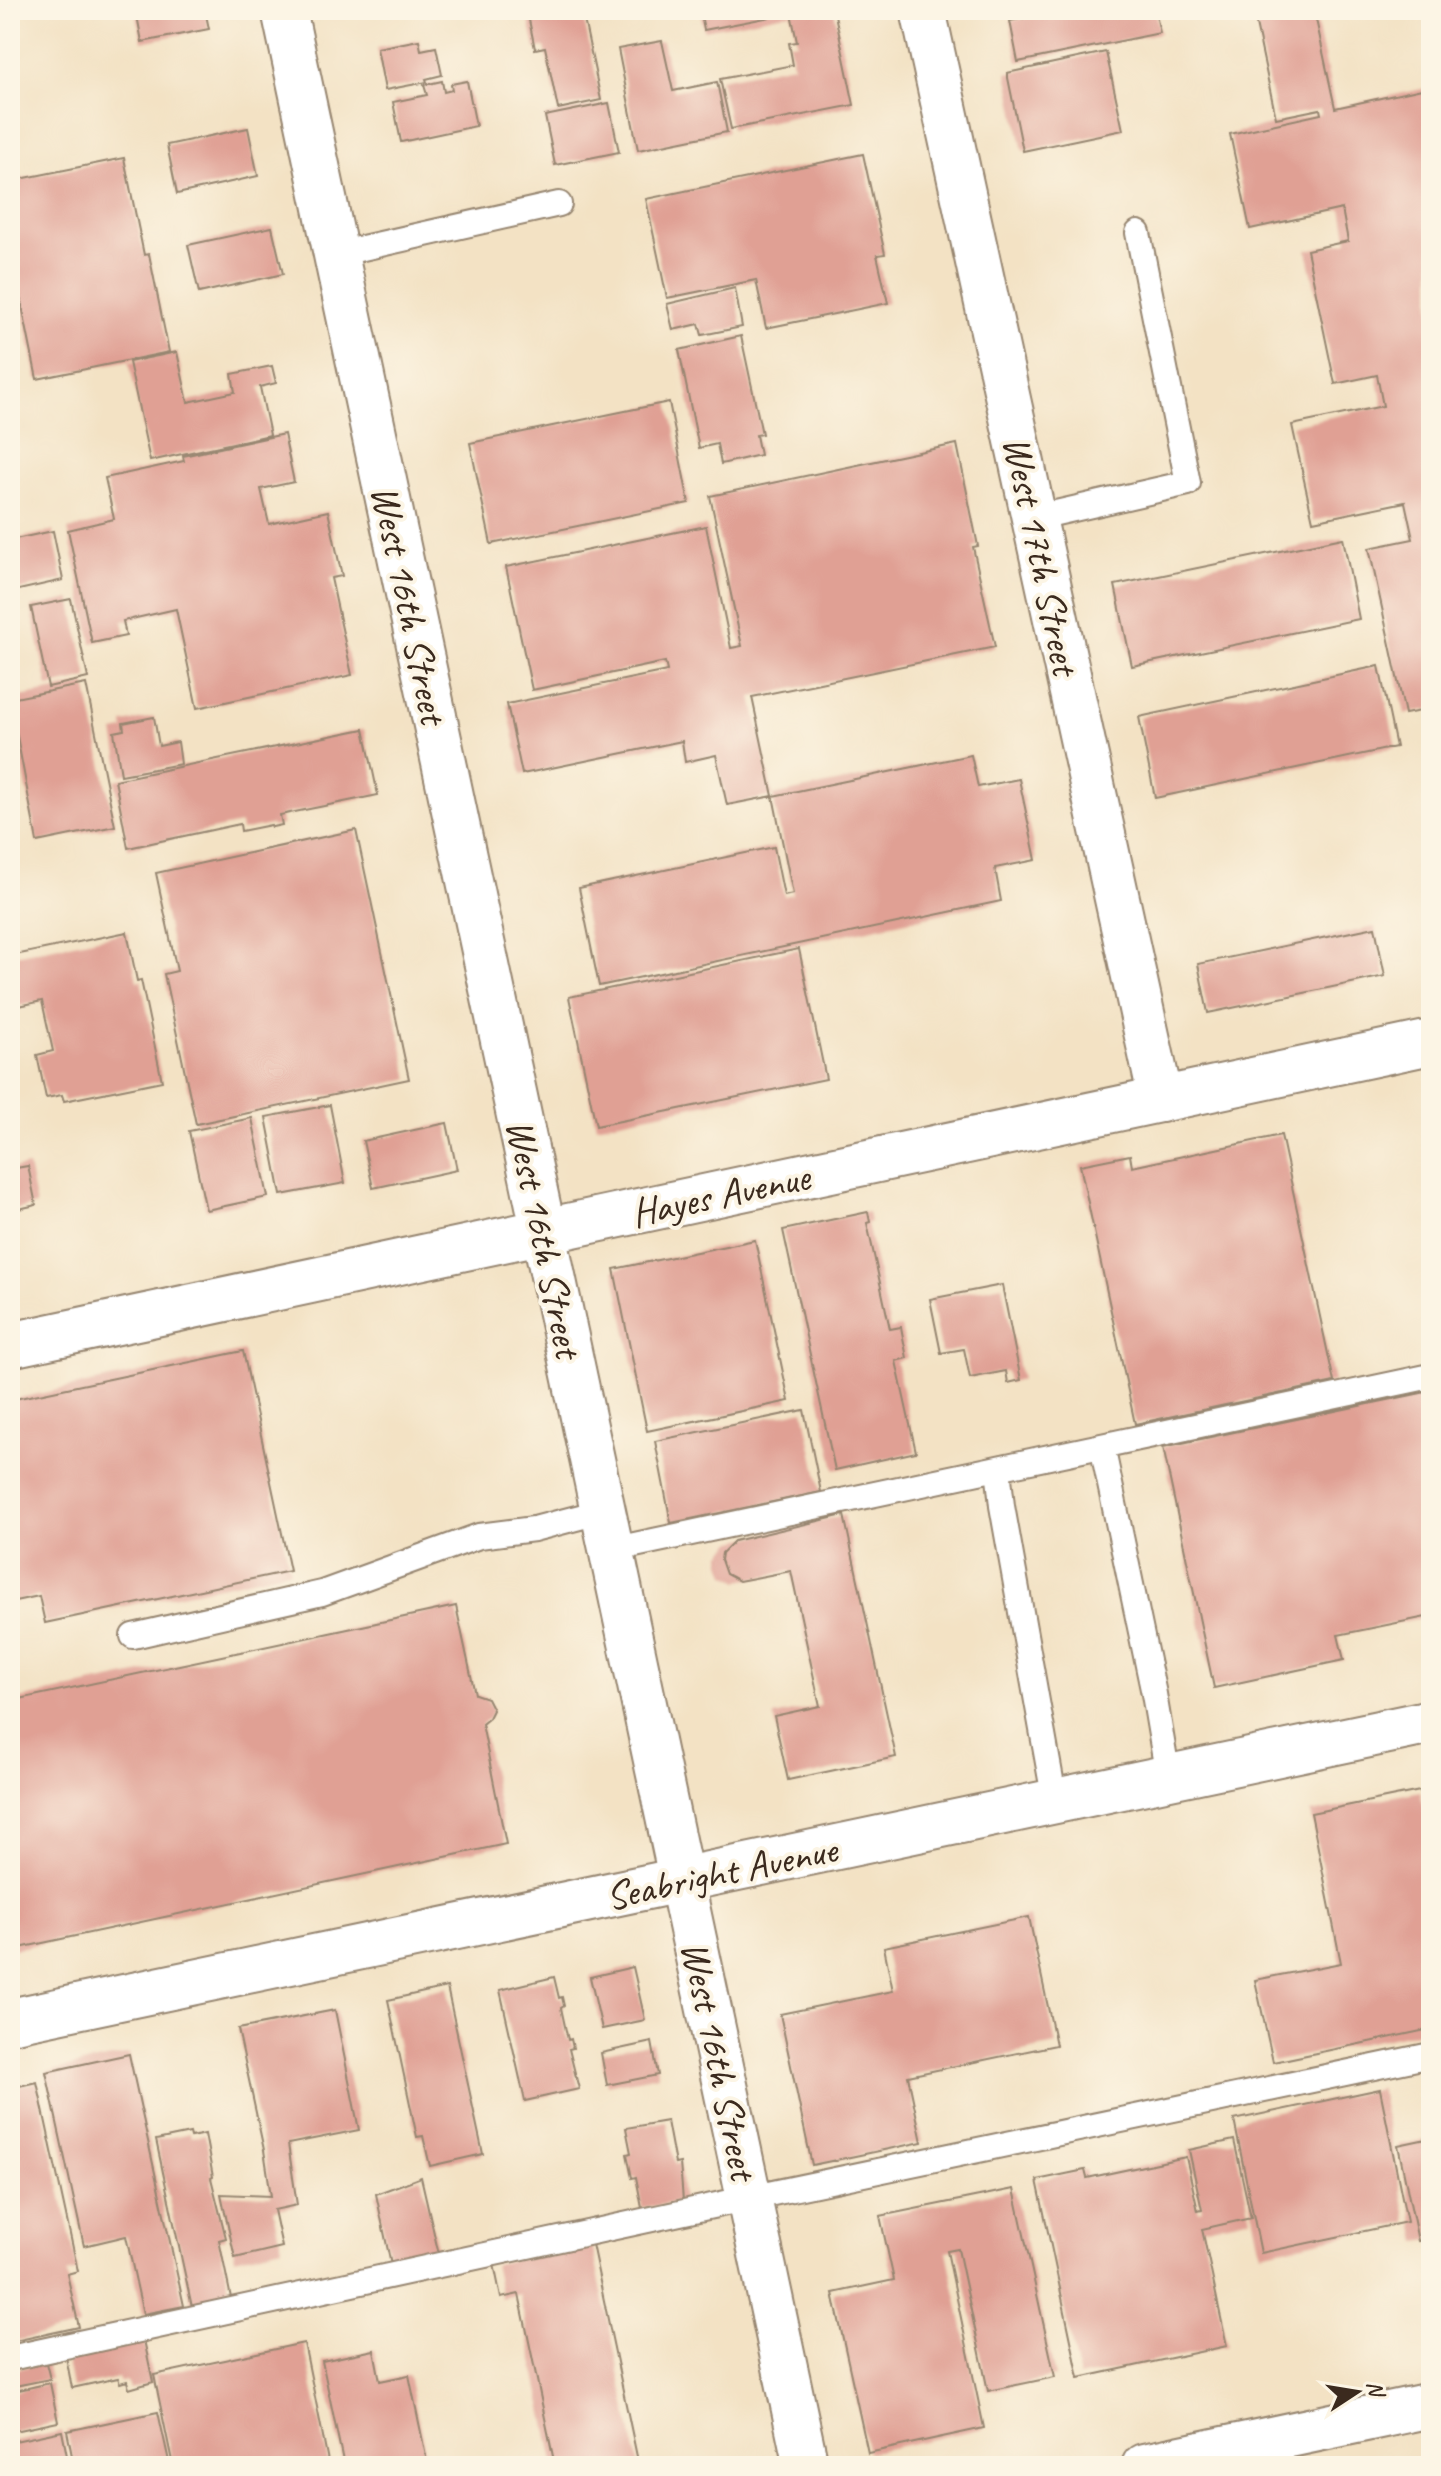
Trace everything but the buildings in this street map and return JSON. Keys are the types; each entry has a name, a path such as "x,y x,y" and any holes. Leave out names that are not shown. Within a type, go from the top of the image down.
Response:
{"street":[{"name":"West 16th Street","path":"284,10 806,2466"},
{"name":"West 17th Street","path":"923,10 1161,1100"},
{"name":"Hayes Avenue","path":"10,1345 1431,1042"},
{"name":"Seabright Avenue","path":"10,2021 1431,1722"},
{"path":"1144,2466 1431,2405"}],"lane":[{"path":"336,254 559,204"},
{"path":"1034,518 1188,483 1138,233"},
{"path":"133,1636 322,1593 479,1536 534,1529 607,1530 998,1468 1431,1376"},
{"path":"1102,1446 1168,1777"},
{"path":"998,1468 1002,1506 1055,1802"},
{"path":"10,2358 1431,2055"}]}
